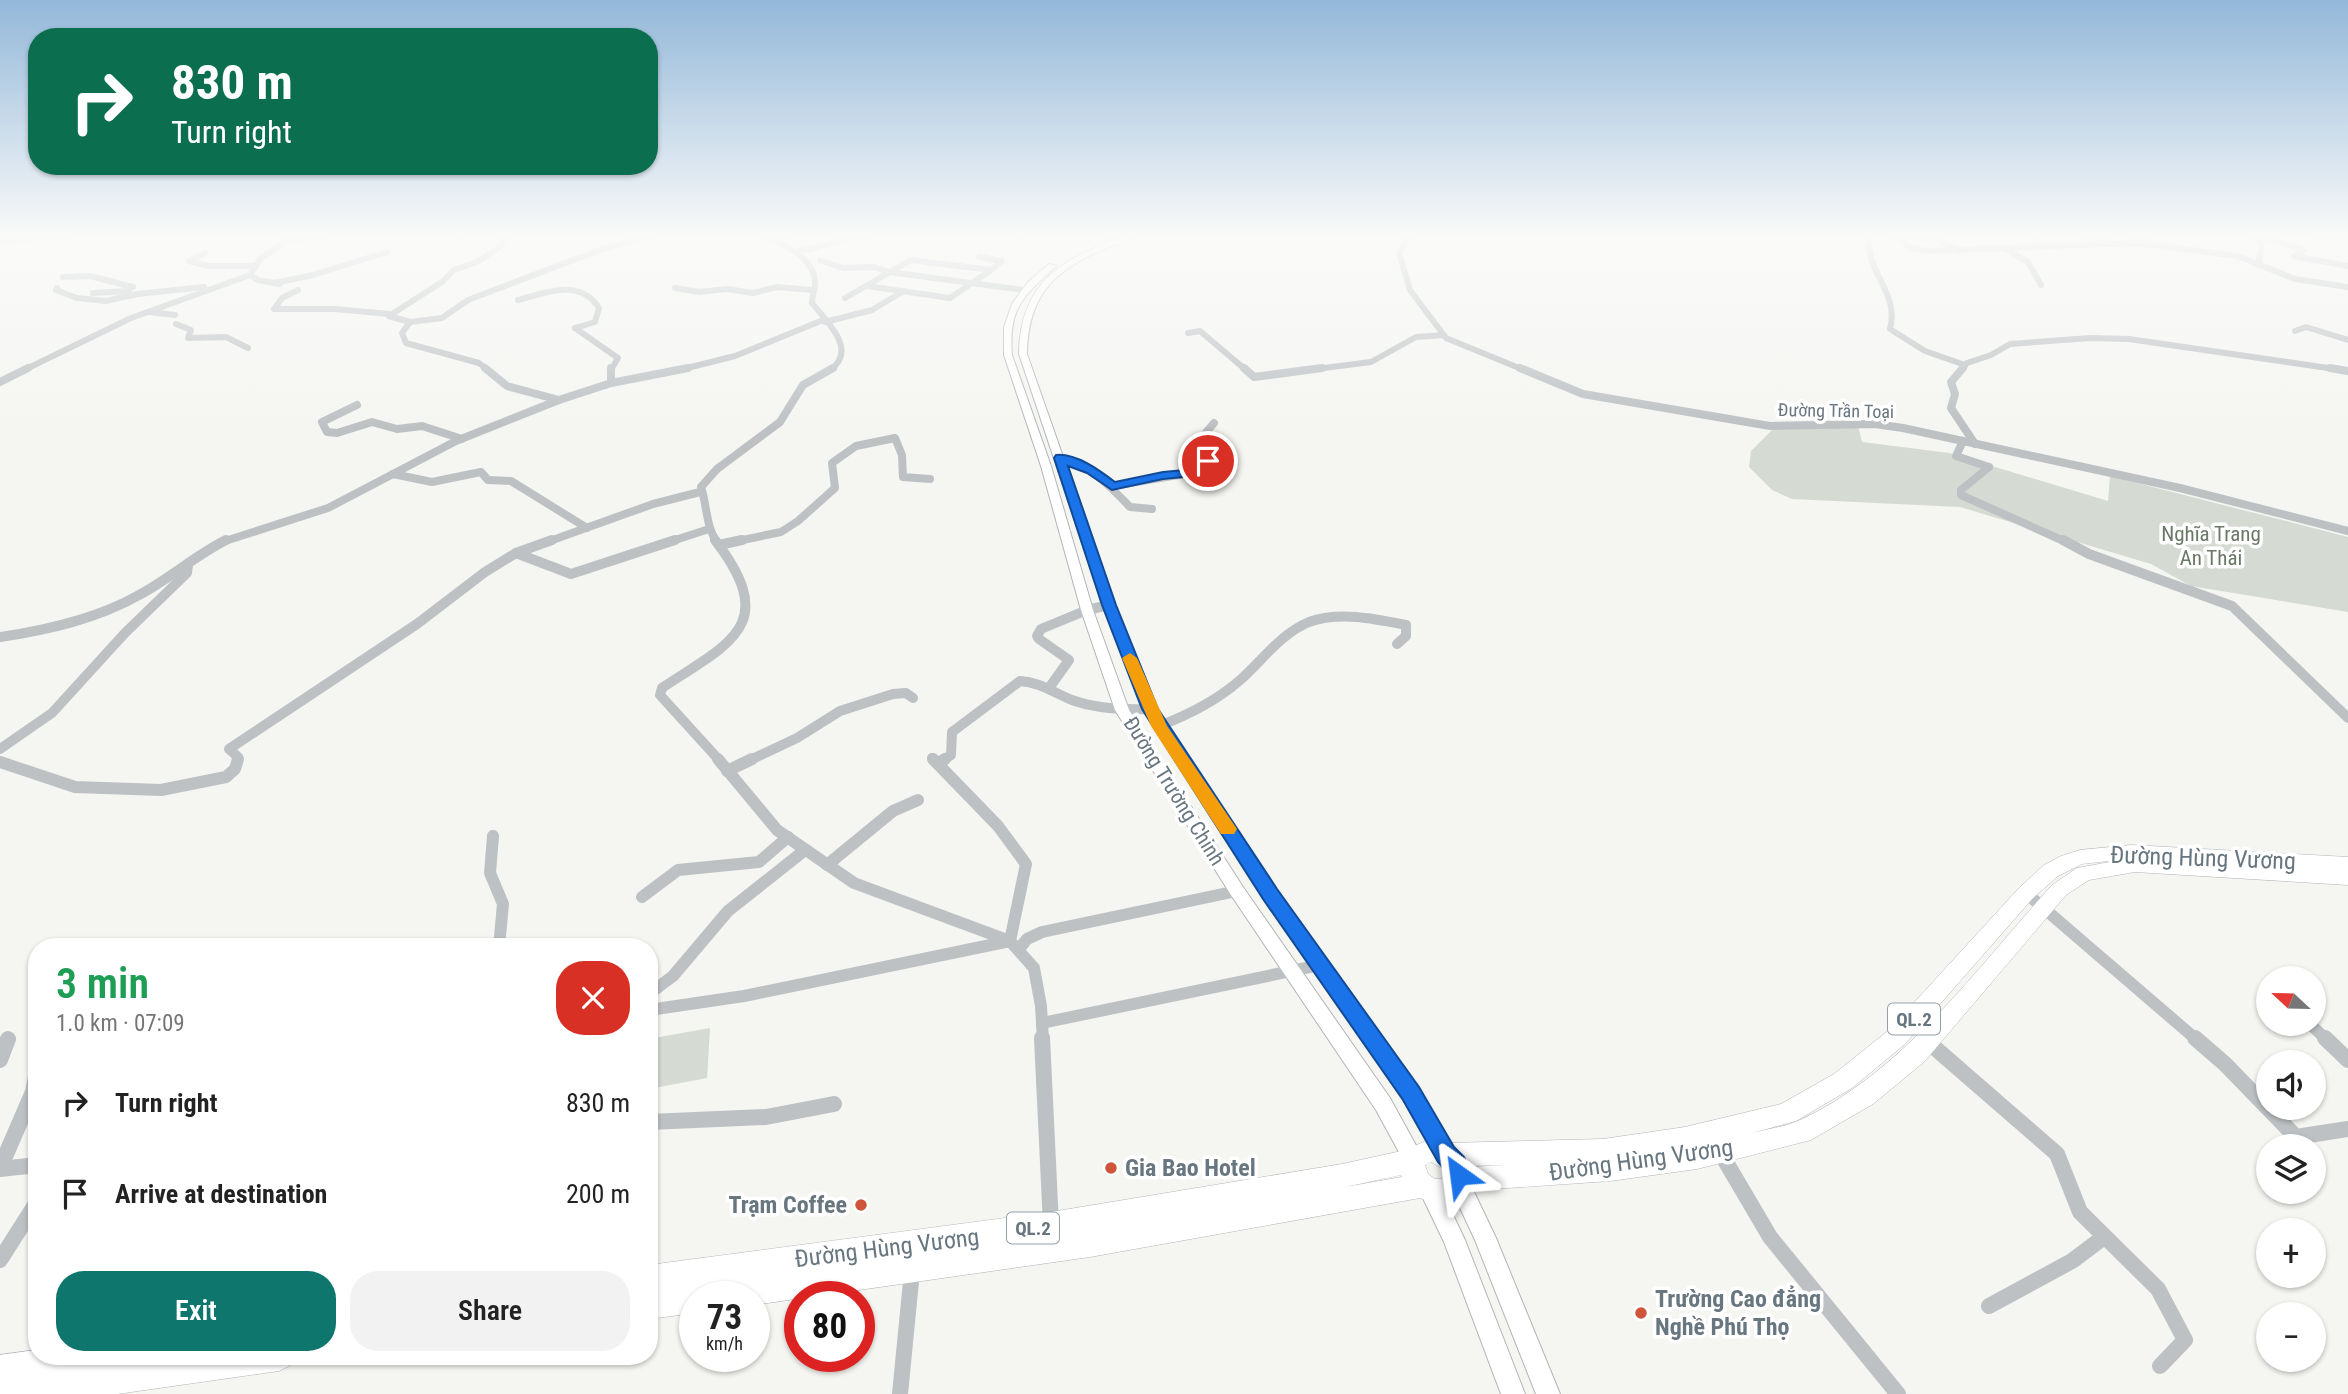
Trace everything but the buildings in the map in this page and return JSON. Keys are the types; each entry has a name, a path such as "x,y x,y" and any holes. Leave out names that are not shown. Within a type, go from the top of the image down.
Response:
{"highway":[{"name":"Đường Hùng Vương","path":"1458,1180 1610,1169 1720,1152 1802,1132 1864,1097 1927,1041 2034,901 2040,879 2066,862 2103,853 2201,854 2348,864"},
{"name":"Đường Hùng Vương","path":"1447,1155 1603,1150 1685,1138 1787,1113 1843,1081 1897,1037 2034,901 2059,890 2077,877 2115,866 2212,868 2348,878"},
{"name":"QL.2","path":"1414,1160 1424,1151 1447,1155"},
{"path":"1447,1155 1457,1167 1458,1180"},
{"name":"Đường Hùng Vương","path":"658,1278 1051,1225 1342,1176 1414,1160"},
{"path":"1414,1160 1413,1174 1426,1188"},
{"name":"QL.2","path":"1426,1188 1447,1190 1458,1180"},
{"name":"Đường Hùng Vương","path":"770,1289 1090,1244 1426,1188"},
{"path":"658,1304 679,1301"},
{"path":"0,1370 35,1365"},
{"path":"12,1394 216,1365"}],"main road":[{"name":"Đường Trường Chinh","path":"1019,299 1012,311 1005,337 1007,355 1046,466 1087,610 1122,710 1237,891 1383,1104 1414,1160"},
{"name":"Đường Trường Chinh","path":"1034,299 1027,311 1021,336 1023,354 1109,605 1150,709 1320,965 1411,1094 1447,1155"},
{"path":"1012,311 1027,311"},
{"path":"1458,1180 1485,1238 1548,1394"},
{"path":"1426,1188 1459,1250 1513,1394"}],"street":[{"path":"0,382 146,312 183,299"},
{"path":"281,299 274,309 335,309 389,314 410,322 442,318 470,299"},
{"path":"389,314 414,299"},
{"path":"518,300 522,299"},
{"path":"595,299 599,308 595,322 575,328 618,358 611,369 611,383"},
{"path":"812,299 812,303 824,321 842,343 837,366 804,385 784,418 704,482 700,492 707,506 709,529 732,562 745,593 746,619 732,641 659,692 768,821 805,850 854,883 932,910 1014,945 1037,974 1042,1023 1051,1225"},
{"path":"0,638 55,628 111,610 140,596 224,541 254,529 318,513 462,439 559,400 611,383 690,368 735,356 824,321 872,310 890,299"},
{"name":"Đường Trần Toại","path":"1417,299 1444,335 1458,344 1593,397 1776,426 1875,424 2180,488 2348,531"},
{"path":"1890,299 1892,331 1925,351 1965,365"},
{"path":"146,312 175,315"},
{"path":"410,322 402,333 406,343 430,352 475,362 491,371 507,386 559,400"},
{"path":"176,324 191,330 188,338 225,335 233,337 248,348"},
{"path":"2295,331 2305,327 2348,340"},
{"path":"1188,333 1200,331 1253,377 1368,363 1416,337 1444,335"},
{"path":"1975,444 1951,408 1955,394 1951,382 1965,365 1992,355 2010,344 2115,338 2348,370"},
{"path":"357,405 322,422 327,432 337,433 372,422 397,429 422,426 462,439"},
{"path":"1112,486 1202,471 1222,447 1205,435 1214,423"},
{"path":"719,545 778,533 798,522 835,488 832,463 856,446 895,438 902,455 903,477 930,479"},
{"path":"1962,441 1956,456 1989,467 1961,490 1965,498 2040,528 2089,554 2232,606 2348,718"},
{"path":"1060,458 1091,470 1112,486 1130,507 1152,509"},
{"path":"394,474 432,482 481,472 488,480 511,481 587,527"},
{"path":"0,762 75,787 162,790 226,778 238,762 238,757 229,748 303,702 336,676 417,624 485,572 516,553 653,504 700,492"},
{"path":"516,553 571,574 709,529"},
{"path":"0,749 61,704 125,633 187,573 188,565"},
{"path":"1049,688 1069,660 1039,639 1038,633 1045,626 1087,610 1109,605"},
{"path":"1159,726 1197,710 1239,680 1269,650 1312,621 1371,618 1406,625 1408,631 1405,638 1397,644"},
{"path":"1014,945 1026,864 998,826 935,761 951,755 952,732 1015,684 1026,681 1049,688 1075,701 1122,710 1150,709"},
{"path":"727,771 797,738 840,712 893,694 906,693 914,698"},
{"path":"827,865 892,811 918,800"},
{"path":"493,836 490,873 503,904 500,938"},
{"path":"642,897 678,870 759,862 788,837"},
{"path":"658,987 673,976 727,911 805,850"},
{"path":"658,1009 744,996 1014,945 1042,932 1237,891"},
{"path":"2034,901 2225,1064 2296,1137 2348,1129"},
{"path":"1042,1023 1320,965"},
{"path":"2323,1036 2348,1060"},
{"path":"0,1060 8,1039"},
{"path":"1927,1041 2057,1154 2080,1212 2158,1289 2185,1336 2185,1340 2160,1366"},
{"path":"0,1169 28,1104"},
{"path":"658,1122 766,1116 834,1104"},
{"path":"1720,1152 1770,1237 1898,1394"},
{"path":"0,1169 28,1164"},
{"path":"0,1261 28,1216"},
{"path":"1989,1306 2072,1261 2104,1237"},
{"path":"900,1394 912,1269"}],"green space":[{"name":"Nghĩa Trang An Thái","path":"1858,426 1862,442 1949,453 2108,501 2110,476 2348,537 2348,612 2191,586 2151,564 1960,507 1792,499 1772,490 1749,467 1751,451 1773,429"},
{"path":"710,1028 707,1078 658,1087 658,1037"}],"slow traffic":[{"path":"1130,658 1159,726 1228,829"}],"place":[{"name":"Gia Bao Hotel","path":"1111,1168"},
{"name":"Trạm Coffee","path":"861,1205"},
{"name":"Trường Cao đẳng Nghề Phú Thọ","path":"1641,1313"}],"route":[{"path":"1208,461 1199,472 1163,475 1112,486 1091,470 1060,458 1109,605 1159,726 1270,894 1411,1094 1446,1154 1456,1164 1459,1175"}]}
